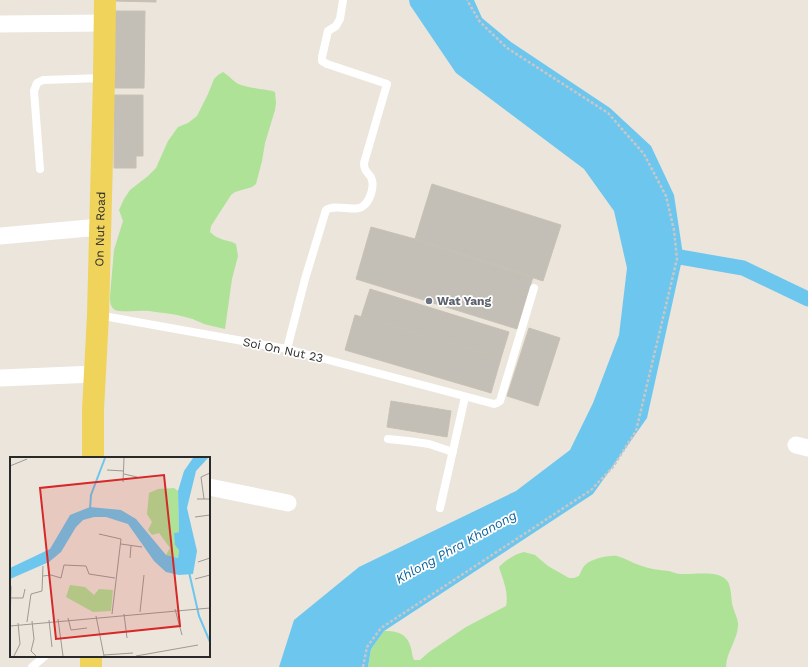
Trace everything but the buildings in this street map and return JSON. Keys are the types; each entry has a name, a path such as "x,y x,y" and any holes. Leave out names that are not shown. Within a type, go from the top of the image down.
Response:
{"main road":[{"name":"On Nut Road","path":"82,457 89,375 98,315 93,227 98,23 92,0"},
{"name":"On Nut Road","path":"98,23 105,0"},
{"name":"On Nut Road","path":"92,457 93,410 84,308 93,227"}],"street":[{"path":"0,24 98,23"},
{"path":"0,236 93,227"},
{"path":"0,378 89,375"},
{"path":"210,487 288,503"}],"lane":[{"path":"287,349 305,279 326,210 333,207 362,207 369,198 371,191 372,179 364,170 364,163 387,84 322,61 328,31 336,26 340,19 343,0"},
{"path":"40,169 34,90 37,83 43,80 97,78"},
{"name":"Soi On Nut 23","path":"98,315 287,349 492,404 500,401 534,288"},
{"path":"440,508 465,397"},
{"path":"388,439 429,444 453,452"},
{"path":"32,667 44,657"}],"path":[{"path":"363,667 367,647 381,628 591,490 613,467 636,430 677,259 674,230 666,196 644,154 608,113 506,48 480,22 467,0"}],"green space":[{"path":"223,72 236,83 241,85 275,92 276,103 256,184 231,195 211,226 210,232 215,236 236,244 238,256 232,279 225,329 206,325 191,318 174,315 149,311 115,310 111,306 110,296 114,250 123,221 119,210 130,190 156,168 168,141 178,127 188,123 197,116 214,79"},
{"path":"524,552 535,555 548,566 569,578 579,576 584,566 591,561 609,556 617,556 650,568 680,574 719,575 728,582 730,586 738,624 736,637 726,662 726,667 368,667 371,649 384,631 397,632 404,636 409,643 414,660 420,660 429,652 466,627 506,606 506,591 499,567 517,554"}],"water":[{"name":"Khlong Phra Khanong","path":"409,0 474,0 482,18 511,42 610,108 651,146 674,195 683,255 647,418 593,494 384,631 371,649 368,667 279,667 294,620 359,567 516,491 570,450 593,403 619,335 627,268 614,211 584,169 456,73 410,5"}],"waterway":[{"path":"663,254 743,268 808,299"}],"place":[{"name":"Wat Yang","path":"429,301"}]}
